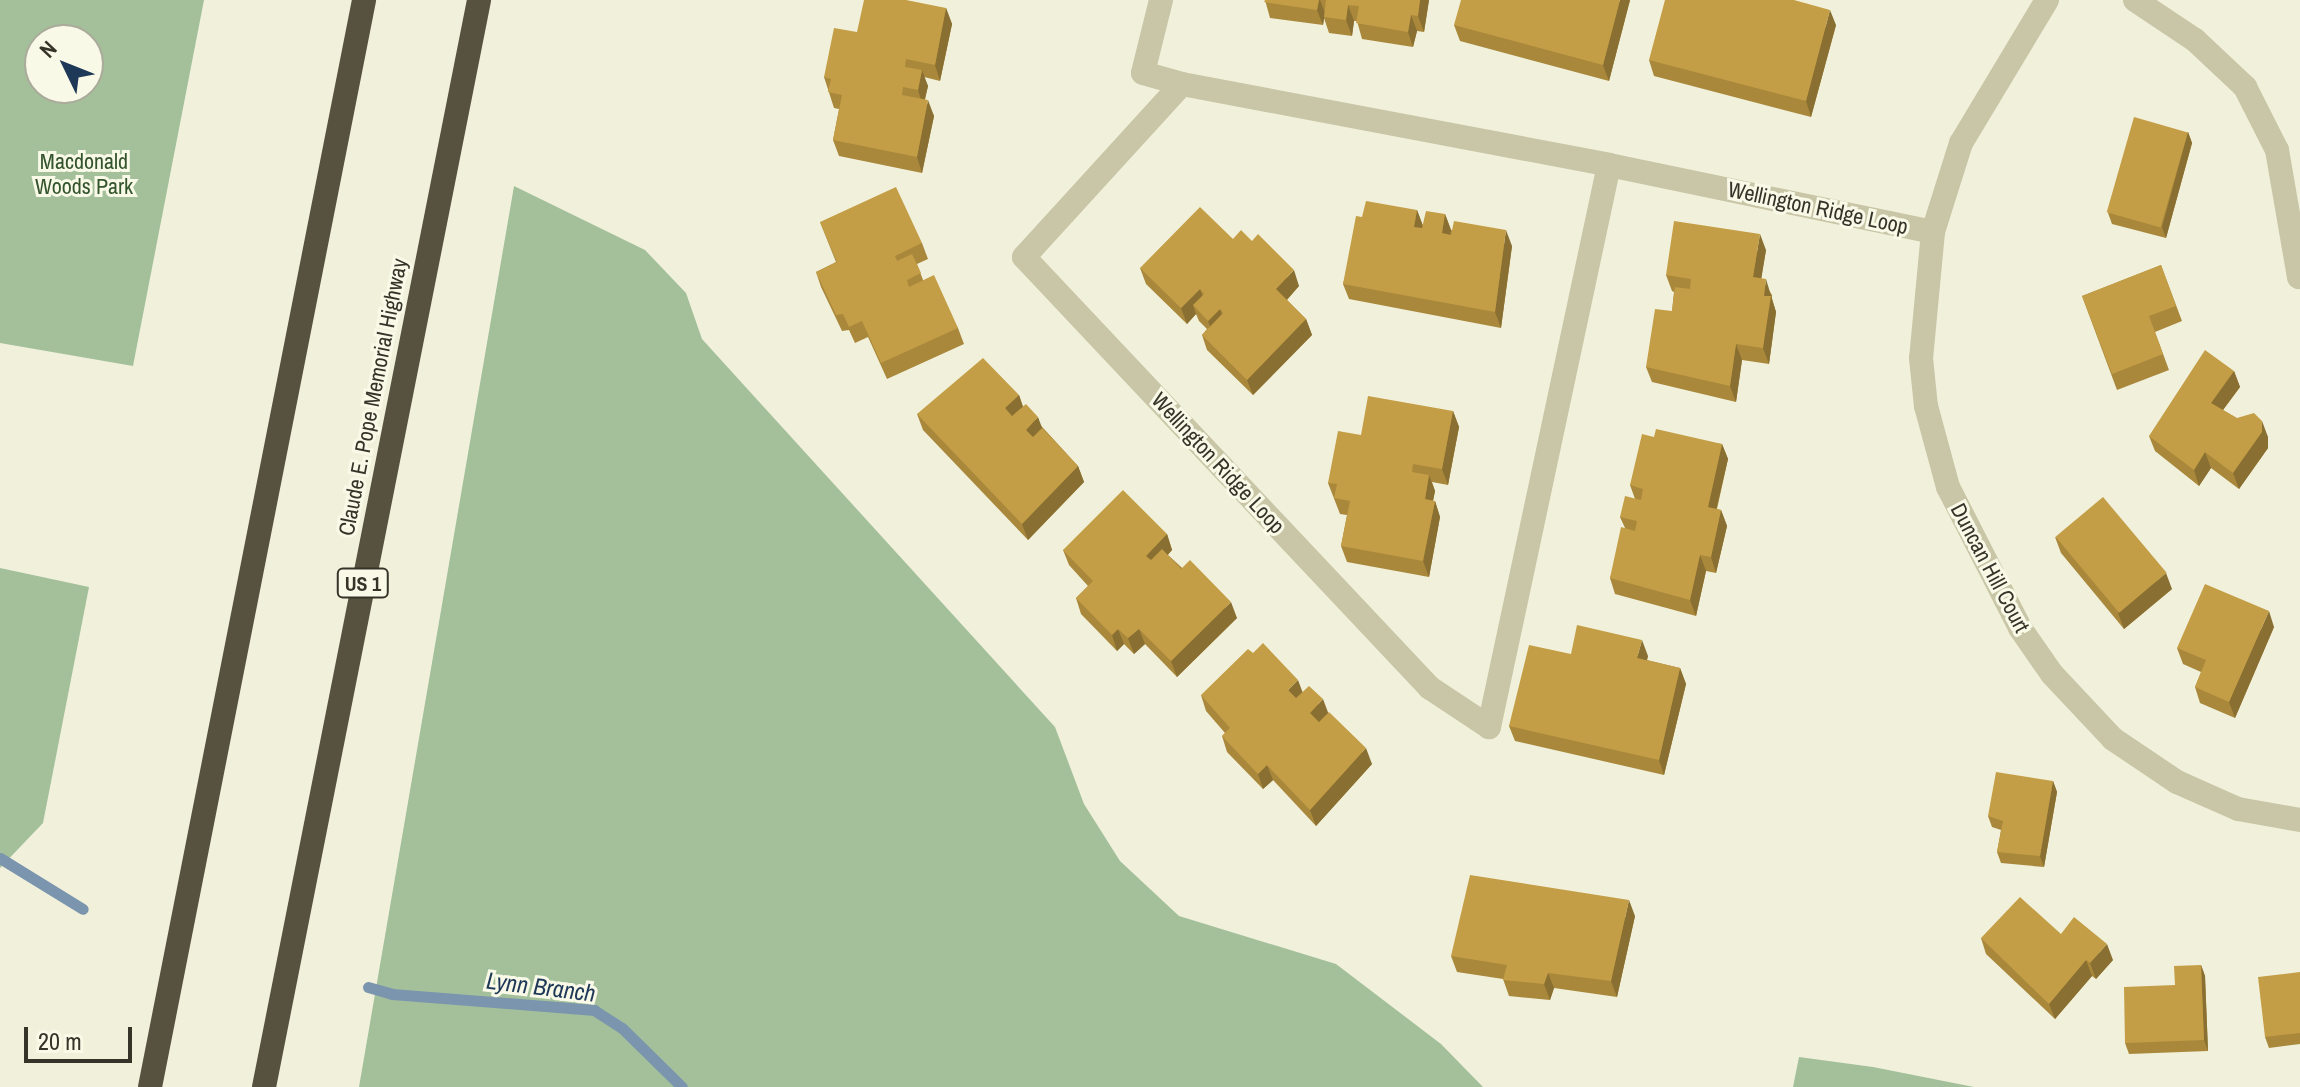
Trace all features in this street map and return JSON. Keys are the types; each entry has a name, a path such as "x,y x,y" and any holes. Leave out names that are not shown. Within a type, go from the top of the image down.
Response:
{"highway":[{"path":"150,1087 364,0"},
{"name":"Claude E. Pope Memorial Highway","path":"264,1087 479,0"}],"street":[{"path":"1161,0 1143,73 1182,84"},
{"name":"Duncan Hill Court","path":"2047,0 1961,143 1933,232 1922,316 1926,406 1965,529 2020,628 2052,674 2113,739 2177,782 2238,809 2300,820"},
{"path":"2135,0 2195,40 2245,87 2277,150 2299,277"},
{"name":"Wellington Ridge Loop","path":"1609,165 1489,727 1430,688 1024,257 1182,84 1609,165 1933,232"}],"green space":[{"name":"Macdonald Woods Park","path":"0,0 204,0 133,366 0,343"},
{"path":"514,186 645,250 686,293 702,339 1055,727 1084,804 1120,861 1179,916 1336,964 1441,1044 1483,1087 359,1087"},
{"path":"0,568 89,587 43,823 0,868"},
{"path":"1799,1057 1873,1067 1974,1087 1793,1087"}],"building":[{"path":"864,0 906,0 946,8 935,65 906,59 905,67 922,70 918,90 903,87 902,95 928,100 917,157 833,140 842,95 828,92 831,79 824,77 834,28 857,32"},
{"path":"1265,0 1319,0 1317,10"},
{"path":"1326,0 1420,0 1418,16 1411,15 1408,32 1356,23 1359,6 1348,5 1346,20 1324,17"},
{"path":"1461,0 1620,0 1603,65 1454,25"},
{"path":"1665,0 1794,0 1830,10 1806,101 1649,60"},
{"path":"2134,117 2188,132 2161,228 2107,212"},
{"path":"896,187 922,243 895,256 897,261 912,254 921,273 907,280 909,287 934,275 958,328 881,363 862,321 849,327 843,314 836,315 816,272 837,262 820,222"},
{"path":"1366,201 1417,210 1414,227 1422,228 1426,211 1445,214 1442,233 1451,235 1454,221 1506,230 1495,312 1343,284 1356,216 1362,217"},
{"path":"1200,207 1233,239 1241,230 1252,241 1258,234 1294,270 1276,289 1306,319 1247,380 1202,335 1223,313 1220,309 1208,321 1193,305 1204,294 1200,289 1181,308 1140,268"},
{"path":"1674,221 1760,234 1753,277 1766,279 1764,296 1771,296 1763,348 1736,344 1730,386 1646,367 1655,309 1672,311 1675,287 1690,289 1691,279 1666,275"},
{"path":"2161,265 2176,306 2149,316 2163,354 2112,374 2082,296"},
{"path":"2205,350 2234,371 2211,403 2237,418 2254,413 2262,421 2262,432 2233,473 2205,452 2194,470 2149,436"},
{"path":"983,358 1019,395 1005,408 1012,416 1026,404 1038,417 1026,430 1033,437 1042,428 1078,466 1022,524 917,414"},
{"path":"1368,396 1453,411 1442,469 1413,464 1412,472 1429,475 1425,499 1435,501 1423,561 1341,546 1350,501 1334,498 1337,484 1328,483 1338,431 1361,435"},
{"path":"1656,429 1722,444 1708,507 1721,510 1711,557 1700,555 1690,600 1610,578 1621,527 1635,531 1637,521 1620,517 1625,496 1641,500 1643,489 1630,485 1642,434 1654,437"},
{"path":"1123,490 1167,534 1146,556 1151,560 1162,549 1181,569 1190,560 1231,602 1171,661 1139,629 1128,638 1118,629 1112,635 1076,598 1093,581 1063,550"},
{"path":"2103,497 2167,573 2119,613 2056,537"},
{"path":"2205,584 2269,611 2229,702 2195,687 2206,660 2177,648"},
{"path":"1577,625 1642,640 1637,658 1680,668 1659,760 1509,726 1529,645 1571,654"},
{"path":"1263,643 1298,680 1288,690 1296,698 1309,686 1323,699 1310,713 1319,722 1329,712 1366,748 1310,810 1267,765 1258,774 1222,736 1230,728 1201,695 1248,649 1253,653"},
{"path":"1996,772 2053,781 2040,856 1997,852 2003,821 1988,816"},
{"path":"1470,875 1629,900 1611,981 1548,973 1544,984 1503,980 1507,965 1451,956"},
{"path":"2020,897 2061,934 2074,917 2107,944 2090,963 2086,960 2049,1004 1981,938"},
{"path":"2201,965 2204,1040 2125,1043 2124,987 2175,985 2174,966"},
{"path":"2300,972 2300,1033 2265,1037 2258,977"}],"waterway":[{"name":"Lynn Branch","path":"0,858 83,909"},
{"name":"Lynn Branch","path":"368,987 392,994 594,1010 622,1028 682,1087"}]}
